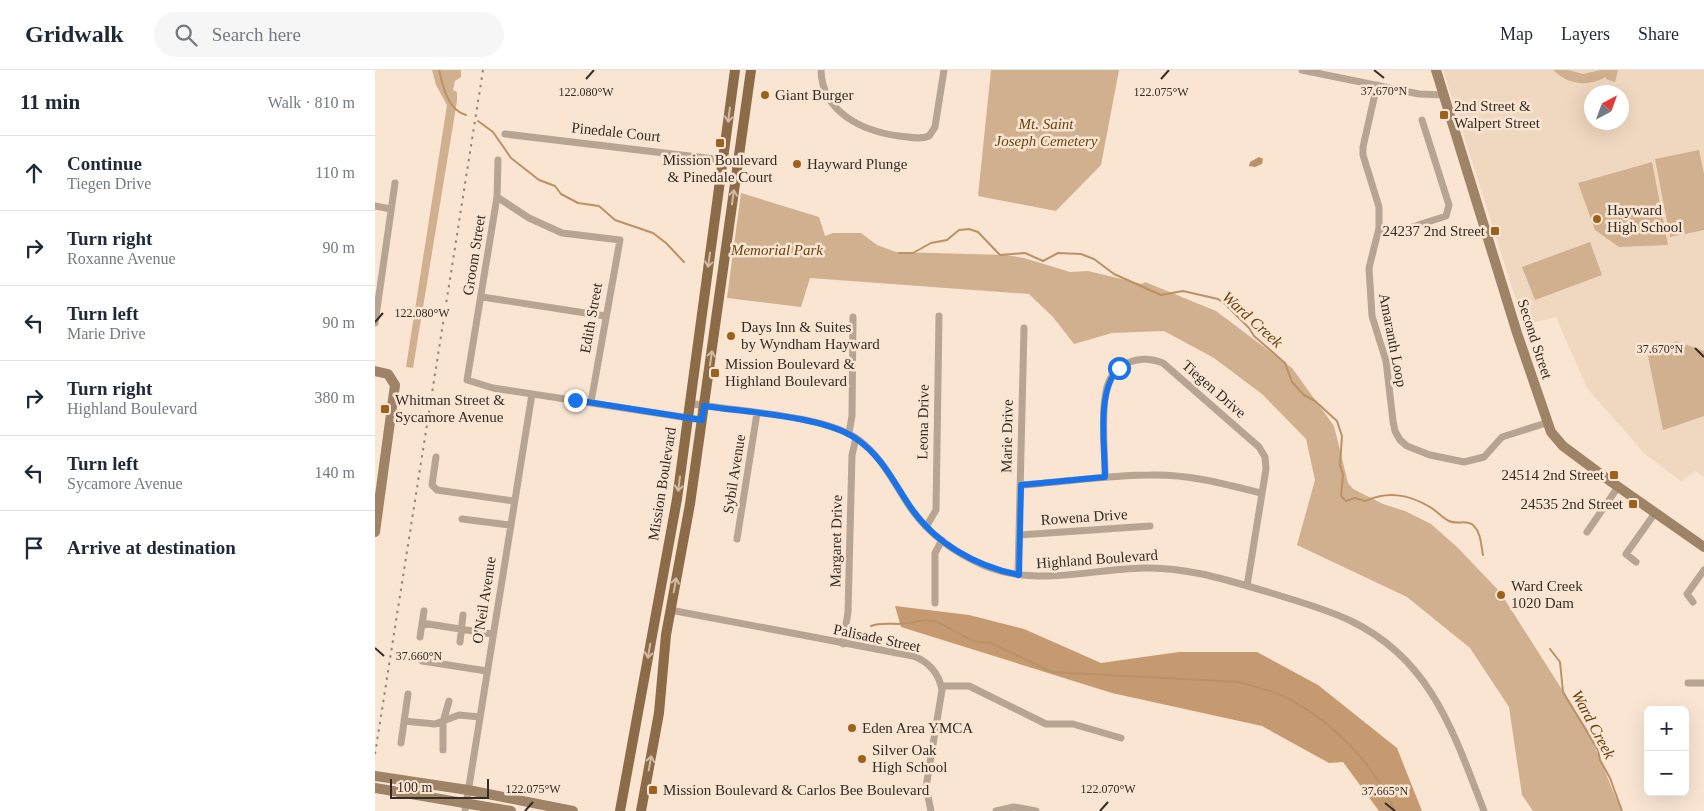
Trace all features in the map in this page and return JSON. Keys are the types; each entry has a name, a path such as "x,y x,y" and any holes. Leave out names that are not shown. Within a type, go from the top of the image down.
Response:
{"main road":[{"name":"Mission Boulevard","path":"620,811 677,499 735,70"},
{"name":"Mission Boulevard","path":"641,811 659,713 670,610 690,504 751,70"}],"street":[{"path":"821,70 827,93 835,106 852,122 871,131 919,138 929,136 935,127 944,70"},
{"path":"1302,70 1419,94 1445,95"},
{"name":"Second Street","path":"1436,70 1546,423 1551,432 1563,446 1704,547"},
{"name":"Amaranth Loop","path":"1377,85 1363,155 1379,208 1379,228 1369,268 1369,291 1372,316 1387,361 1395,431 1400,440 1407,446 1430,455 1465,462 1484,457 1502,436 1546,423"},
{"path":"1379,228 1384,232 1401,231 1446,216 1449,211 1449,205 1423,120"},
{"name":"Pinedale Court","path":"505,134 723,160"},
{"name":"Groom Street","path":"498,160 497,197 467,380 469,382 532,394"},
{"path":"375,323 395,183"},
{"name":"Edith Street","path":"497,197 529,218 563,233 620,240 591,402"},
{"path":"375,206 391,209"},
{"path":"482,297 605,316"},
{"name":"Leona Drive","path":"927,526 935,510 939,316"},
{"path":"849,434 852,416 853,317"},
{"name":"Marie Drive","path":"1019,575 1024,328"},
{"name":"Tiegen Drive","path":"1105,477 1105,396 1108,385 1115,372 1123,365 1135,359 1147,359 1163,363 1259,447 1264,454 1266,465 1247,586"},
{"path":"375,371 388,374 393,379 395,391 379,480 375,532"},
{"path":"532,394 702,420"},
{"name":"O'Neil Avenue","path":"466,807 513,500 532,394"},
{"name":"Highland Boulevard","path":"689,403 823,424 849,434 878,457 913,511 927,526 942,540 976,562 1019,575 1057,577 1115,570 1164,568 1206,574 1318,607 1348,619 1378,636 1402,657 1431,690 1444,713 1484,811"},
{"name":"Sybil Avenue","path":"737,539 757,413"},
{"name":"Margaret Drive","path":"843,644 848,612 852,455 856,438"},
{"path":"436,457 432,485 437,490 513,500"},
{"path":"1021,485 1152,474 1190,477 1231,484 1261,493"},
{"path":"1587,532 1619,487"},
{"path":"1636,562 1626,554 1655,513"},
{"path":"462,519 510,525"},
{"name":"Rowena Drive","path":"1019,535 1150,526"},
{"path":"935,603 935,553 942,540"},
{"path":"1693,602 1687,594 1704,570"},
{"name":"Palisade Street","path":"670,610 919,658 932,667 941,686"},
{"path":"420,637 424,611"},
{"path":"460,642 463,615"},
{"path":"422,623 492,634"},
{"path":"422,661 487,672"},
{"path":"1688,683 1704,683"},
{"path":"931,811 926,787 941,686 959,684 973,687 1046,724 1073,724 1121,738"},
{"path":"401,743 408,694"},
{"path":"443,750 443,722 449,701"},
{"path":"404,721 435,724 459,715 480,717"},
{"path":"375,776 468,790 573,811"},
{"path":"375,788 466,807 511,811"},
{"path":"996,811 1014,808 1036,811"}],"shaded area":[{"name":"Hayward High School","path":"1443,70 1704,70 1704,477 1695,471 1681,481 1645,454 1587,388 1556,317 1524,325"},
{"path":"1259,157 1263,159 1262,164 1255,167 1249,166 1250,162"},
{"path":"895,606 969,615 1024,629 1101,663 1179,652 1257,652 1318,685 1397,748 1422,811 1379,811 1343,762 1329,763 1262,726 1112,693 901,627"}],"green space":[{"path":"432,70 461,70 461,77 455,81 453,90 457,92 457,101 413,368 406,367 447,105 436,85"},
{"name":"Mt. Saint Joseph Cemetery","path":"991,70 1119,70 1101,165 1056,211 978,196"},
{"path":"1553,70 1568,70 1583,74 1600,70 1618,70 1615,82 1606,79 1606,77 1592,82 1578,83 1565,79"},
{"path":"1699,150 1704,174 1704,230 1670,237 1655,159"},
{"path":"1652,162 1668,245 1619,247 1595,230 1578,183"},
{"name":"Memorial Park","path":"741,193 819,217 825,236 833,233 861,233 877,245 896,252 1006,255 1024,258 1070,272 1088,271 1142,284 1145,282 1216,311 1292,368 1334,426 1348,483 1353,489 1431,524 1457,547 1500,592 1587,729 1622,811 1533,811 1522,795 1509,707 1470,648 1407,597 1297,545 1315,480 1306,439 1262,394 1214,358 1164,331 1112,333 1074,344 1053,317 1029,294 810,278 801,307 727,298"},
{"path":"1590,242 1602,275 1535,300 1522,267"},
{"path":"1676,341 1704,351 1704,416 1663,430 1648,356"}],"waterway":[{"name":"Ward Creek","path":"439,70 447,97 455,108 466,115"},
{"name":"Ward Creek","path":"478,121 493,132 511,158 539,180 555,186 561,194 578,203 599,206 615,220 653,233 666,243 684,262"},
{"name":"Ward Creek","path":"899,253 913,253 931,243 947,240 959,230 969,229 978,232 1000,255 1025,253 1043,261 1058,253 1081,254 1094,259 1114,274 1161,295 1183,291 1218,299 1249,328 1254,336 1285,363 1292,382 1304,395 1315,401 1337,421 1342,436 1340,465 1343,475 1341,496 1346,501 1355,498 1365,501 1390,495 1414,499 1430,507 1449,521 1472,524 1479,536 1483,555"},
{"path":"871,626 904,624 924,620 935,621 970,639 983,643 989,642 1052,672 1239,682 1271,691 1306,709 1322,720 1351,746 1376,777 1395,811"},
{"name":"Ward Creek","path":"1550,649 1560,662 1563,692 1598,750 1600,760 1610,778 1622,811"}],"railway":[{"path":"375,754 483,70"}],"place":[{"name":"Giant Burger","path":"765,95"},
{"name":"2nd Street & Walpert Street","path":"1444,115"},
{"name":"Mission Boulevard & Pinedale Court","path":"720,143"},
{"name":"Hayward Plunge","path":"797,164"},
{"name":"Hayward High School","path":"1597,219"},
{"name":"24237 2nd Street","path":"1495,231"},
{"name":"Days Inn & Suites by Wyndham Hayward","path":"731,336"},
{"name":"Mission Boulevard & Highland Boulevard","path":"715,373"},
{"name":"Whitman Street & Sycamore Avenue","path":"385,409"},
{"name":"24514 2nd Street","path":"1614,475"},
{"name":"24535 2nd Street","path":"1633,504"},
{"name":"Ward Creek 1020 Dam","path":"1501,595"},
{"name":"Eden Area YMCA","path":"852,728"},
{"name":"Silver Oak High School","path":"862,759"},
{"name":"Mission Boulevard & Carlos Bee Boulevard","path":"653,790"}],"route":[{"path":"575,400 702,420 704,406 817,423 838,429 856,438 875,453 913,511 948,545 976,562 1002,572 1019,575 1021,485 1105,477 1105,396 1110,381 1119,368"}]}
